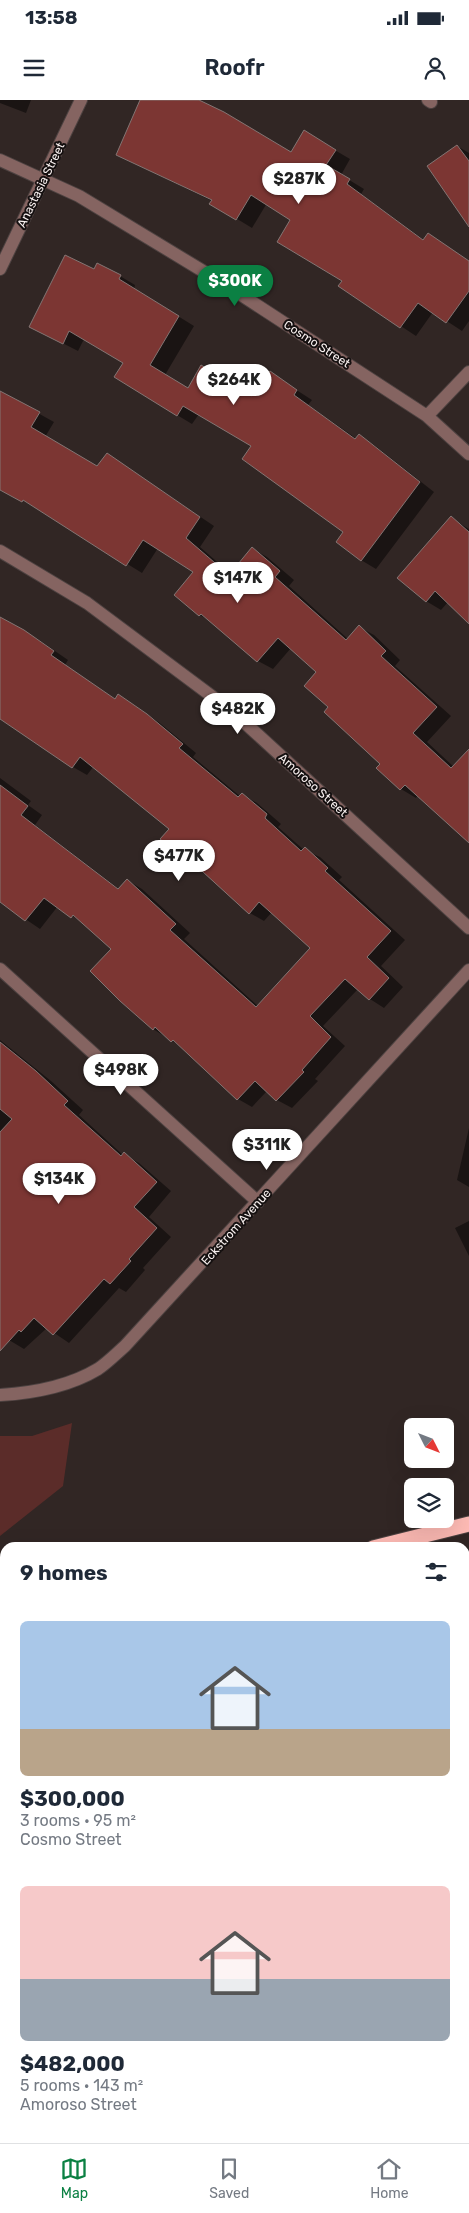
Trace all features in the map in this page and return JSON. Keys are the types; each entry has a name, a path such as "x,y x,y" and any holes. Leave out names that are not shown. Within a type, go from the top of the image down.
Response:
{"highway":[{"path":"397,1542 469,1524"}],"street":[{"name":"Anastasia Street","path":"0,269 81,100"},
{"name":"Cosmo Street","path":"0,160 79,196 226,285 427,416 469,454"},
{"path":"427,416 469,372"},
{"name":"Amoroso Street","path":"0,551 87,603 233,712 469,928"},
{"path":"0,969 258,1202"},
{"name":"Eckstrom Avenue","path":"0,1395 24,1394 72,1382 99,1368 125,1346 469,970"}],"shaded area":[{"path":"72,1423 63,1486 0,1536 0,1436 32,1436"}],"building":[{"path":"140,100 199,100 224,112 291,152 304,130 336,150 326,165 350,179 347,184 423,240 428,233 469,261 469,291 446,323 418,303 400,328 338,286 342,281 277,242 290,220 251,195 236,220 209,204 212,200 116,155"},
{"path":"457,145 469,161 469,227 427,166"},
{"path":"65,255 94,269 97,263 121,275 119,279 179,316 150,365 188,388 201,365 252,396 270,371 297,390 294,395 355,439 359,434 420,482 361,561 336,542 343,532 242,459 251,446 183,406 177,416 114,377 123,363 69,331 63,344 29,327"},
{"path":"0,391 40,412 31,427 97,466 107,453 200,517 186,538 229,575 252,547 280,571 275,577 346,640 359,625 386,651 381,656 437,707 413,733 451,768 469,749 469,843 405,785 400,790 376,768 380,764 324,712 328,707 304,686 316,672 278,638 257,662 201,614 199,616 174,595 193,572 143,540 126,566 23,500 22,502 0,490"},
{"path":"451,516 469,532 469,624 435,591 426,602 397,578"},
{"path":"0,617 24,630 54,651 51,655 115,699 118,694 147,714 183,744 179,748 238,797 242,793 267,814 265,818 301,851 305,847 328,868 325,871 391,931 367,957 389,978 369,1000 345,979 310,1016 331,1037 302,1070 304,1072 276,1101 255,1081 237,1100 173,1040 171,1042 155,1027 153,1030 120,1001 90,971 111,949 73,915 71,918 44,898 25,921 0,902 0,785 28,806 21,815 118,889 127,879 176,924 170,930 256,1007 310,948 259,902 249,914 191,861 189,863 160,839 169,829 80,757 72,768 0,719"},
{"path":"0,1042 36,1071 68,1101 64,1105 121,1156 124,1152 157,1182 134,1207 157,1228 129,1259 131,1261 110,1284 104,1279 53,1335 34,1318 21,1332 19,1330 0,1351 0,1132 12,1119 0,1109"}]}
